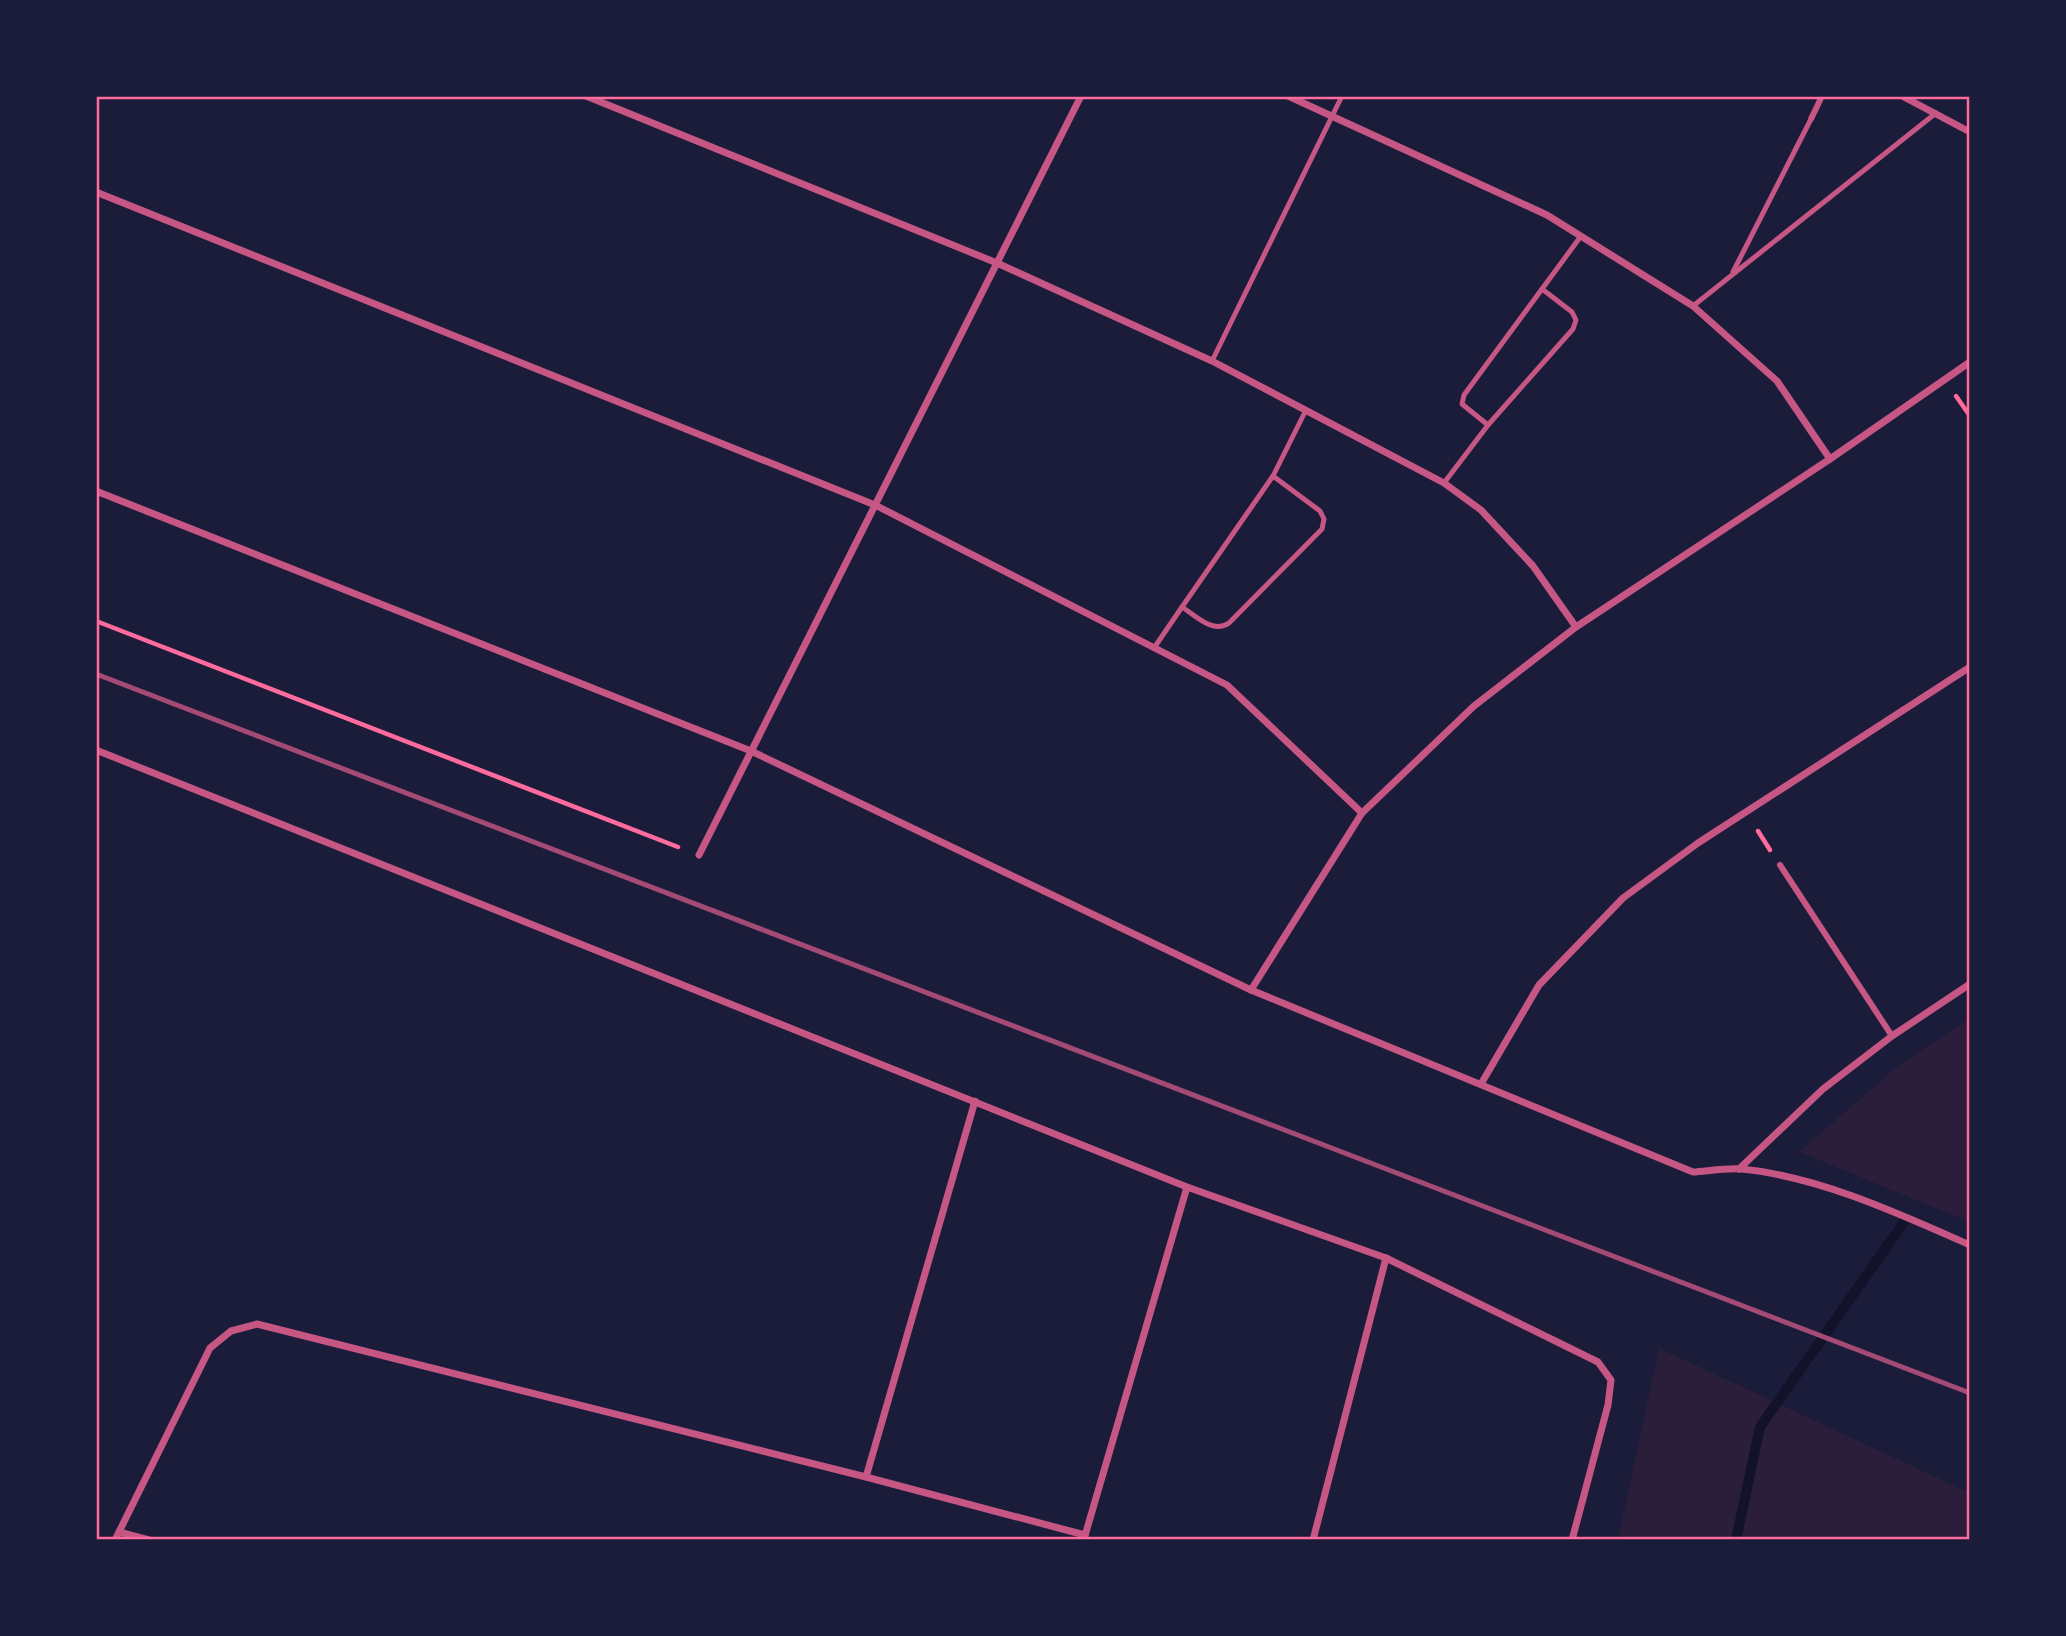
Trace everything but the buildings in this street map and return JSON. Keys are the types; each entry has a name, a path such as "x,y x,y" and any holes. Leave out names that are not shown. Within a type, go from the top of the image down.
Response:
{"street":[{"path":"586,96 997,263 1212,361 1444,483 1481,510 1533,566 1576,627"},
{"path":"699,855 1081,96"},
{"path":"1288,96 1547,215 1693,306 1777,381 1830,459"},
{"path":"1811,119 1822,96"},
{"path":"1902,96 1970,132"},
{"path":"96,192 875,505 1227,685 1362,813"},
{"path":"1251,990 1362,813 1474,706 1576,627 1830,459 1970,362"},
{"path":"96,491 751,751 1251,990 1693,1172 1739,1169 1805,1182 1896,1212 1970,1245"},
{"path":"1481,1084 1539,985 1623,898 1698,844 1970,667"},
{"path":"96,750 1187,1187 1386,1258 1598,1363 1611,1380 1608,1405 1572,1540"},
{"path":"1780,865 1892,1036"},
{"path":"1739,1169 1823,1088 1892,1036 1970,984"},
{"path":"866,1476 975,1101"},
{"path":"149,1540 117,1536 210,1348 231,1331 257,1324 866,1476 1084,1537 1187,1187"},
{"path":"1312,1540 1386,1258"}],"lane":[{"path":"1212,361 1342,96"},
{"path":"1693,306 1936,113"},
{"path":"1732,275 1811,119"},
{"path":"1488,425 1462,404 1464,395 1581,236"},
{"path":"1444,483 1488,425 1573,329 1576,320 1572,312 1542,289"},
{"path":"1154,648 1273,476 1306,410"},
{"path":"1182,607 1213,627 1222,628 1322,529 1324,519 1320,511 1273,476"}],"path":[{"path":"96,621 699,855"},
{"path":"1746,813 1780,865"}],"shaded area":[{"path":"1970,1018 1970,1222 1799,1152 1898,1066"},
{"path":"1659,1348 1970,1493 1970,1540 1618,1540"}],"waterway":[{"path":"1736,1540 1760,1427 1904,1222"}],"railway":[{"path":"96,674 1970,1393"}]}
